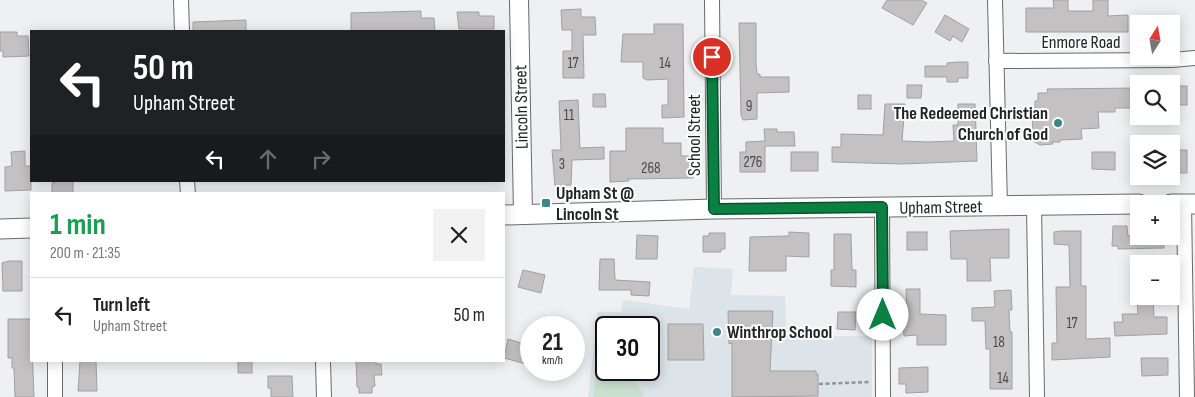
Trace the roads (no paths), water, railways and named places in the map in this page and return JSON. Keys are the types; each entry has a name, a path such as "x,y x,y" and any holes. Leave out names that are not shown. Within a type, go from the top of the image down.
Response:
{"main road":[{"name":"Upham Street","path":"505,215 714,209 1130,204"},
{"path":"0,229 30,228"}],"street":[{"path":"182,0 182,30"},
{"name":"Lincoln Street","path":"519,0 522,214"},
{"name":"School Street","path":"712,0 714,209"},
{"path":"995,0 1000,206"},
{"name":"Enmore Road","path":"996,61 1172,60 1195,58"},
{"path":"1184,204 1187,397"},
{"path":"1034,206 1036,397"},
{"path":"882,207 883,397"},
{"path":"55,362 55,397"},
{"path":"323,362 324,397"}],"place":[{"name":"The Redeemed Christian Church of God","path":"1058,123"},
{"name":"Upham St @ Lincoln St","path":"546,203"},
{"name":"Winthrop School","path":"717,332"}]}
